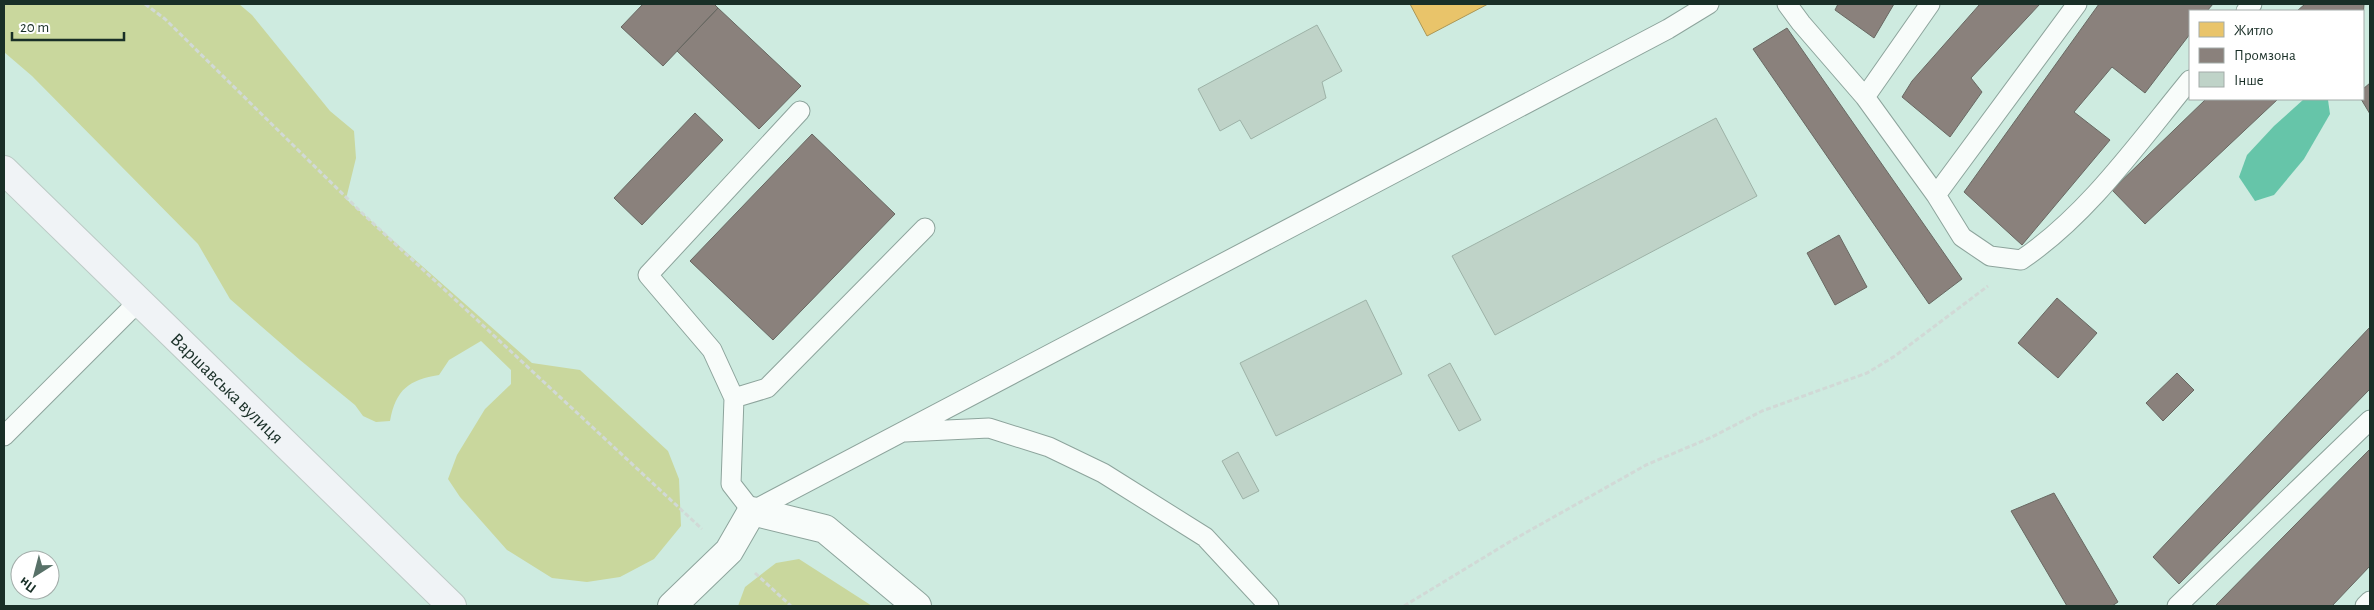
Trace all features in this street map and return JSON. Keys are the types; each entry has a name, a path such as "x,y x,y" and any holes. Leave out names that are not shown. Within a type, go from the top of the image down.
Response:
{"highway":[{"name":"Варшавська вулиця","path":"4,170 452,606"}],"street":[{"path":"672,606 729,552 752,511 825,529 917,606"}],"lane":[{"path":"800,110 648,275 712,350 734,398 731,484 752,511 898,432 1668,29 1709,4"},
{"path":"1787,4 1865,97 1936,195 1962,237 1990,256 2021,260 2040,248 2106,184 2189,81"},
{"path":"1865,97 1930,4"},
{"path":"1936,195 2077,4"},
{"path":"734,398 767,388 925,228"},
{"path":"4,436 140,301"},
{"path":"2177,606 2370,420"},
{"path":"898,432 989,428 1049,447 1103,473 1205,537 1268,606"},
{"path":"2365,606 2370,601"}],"path":[{"path":"145,4 165,20 362,213 697,525 791,606"},
{"path":"1404,606 1511,541 1646,465 1712,437 1762,411 1868,373 1895,356 2021,260"}],"shaded area":[{"path":"4,4 239,4 252,15 330,111 354,131 356,158 346,199 532,363 580,370 668,451 679,479 681,526 654,559 620,577 587,582 552,578 507,550 460,497 448,479 457,455 485,409 511,384 511,370 481,341 449,360 439,375 412,383 406,388 396,401 390,421 376,422 363,416 355,405 230,299 198,244 32,76 4,52"},
{"path":"2303,100 2328,100 2330,114 2304,159 2274,195 2255,201 2239,177 2247,155 2274,126"},
{"path":"799,559 872,606 738,606 745,587 776,563"}],"building: Житло":[{"path":"1410,4 1488,4 1427,36"}],"building: Промзона":[{"path":"643,4 714,4 718,8 663,66 621,27"},
{"path":"1838,4 1894,4 1874,38 1835,10"},
{"path":"1980,4 2040,4 1971,78 1982,92 1950,137 1902,97 1912,81"},
{"path":"2099,4 2213,4 2208,10 2189,10 2189,35 2145,93 2112,67 2074,112 2110,140 2022,245 1964,192"},
{"path":"2305,4 2364,4 2364,10 2298,10"},
{"path":"718,8 801,86 759,129 677,51"},
{"path":"1787,28 1962,279 1929,304 1753,49"},
{"path":"2370,83 2370,114 2362,100 2364,100 2364,88"},
{"path":"2205,100 2277,100 2145,224 2112,190"},
{"path":"695,113 723,140 642,225 614,198"},
{"path":"812,134 895,214 773,340 690,261"},
{"path":"1839,235 1867,287 1835,305 1807,253"},
{"path":"2057,298 2097,333 2058,378 2018,343"},
{"path":"2370,327 2370,389 2179,584 2153,557"},
{"path":"2177,373 2194,390 2163,421 2146,403"},
{"path":"2370,449 2370,566 2332,606 2215,606"},
{"path":"2054,493 2118,602 2112,606 2067,606 2011,511"}],"building: Інше":[{"path":"1317,25 1342,71 1322,82 1326,98 1251,139 1240,120 1220,131 1198,89"},
{"path":"1716,118 1757,196 1495,335 1452,256"},
{"path":"1366,300 1402,374 1276,436 1240,363"},
{"path":"1450,363 1481,420 1459,431 1428,375"},
{"path":"1238,452 1259,491 1243,499 1222,461"}]}
